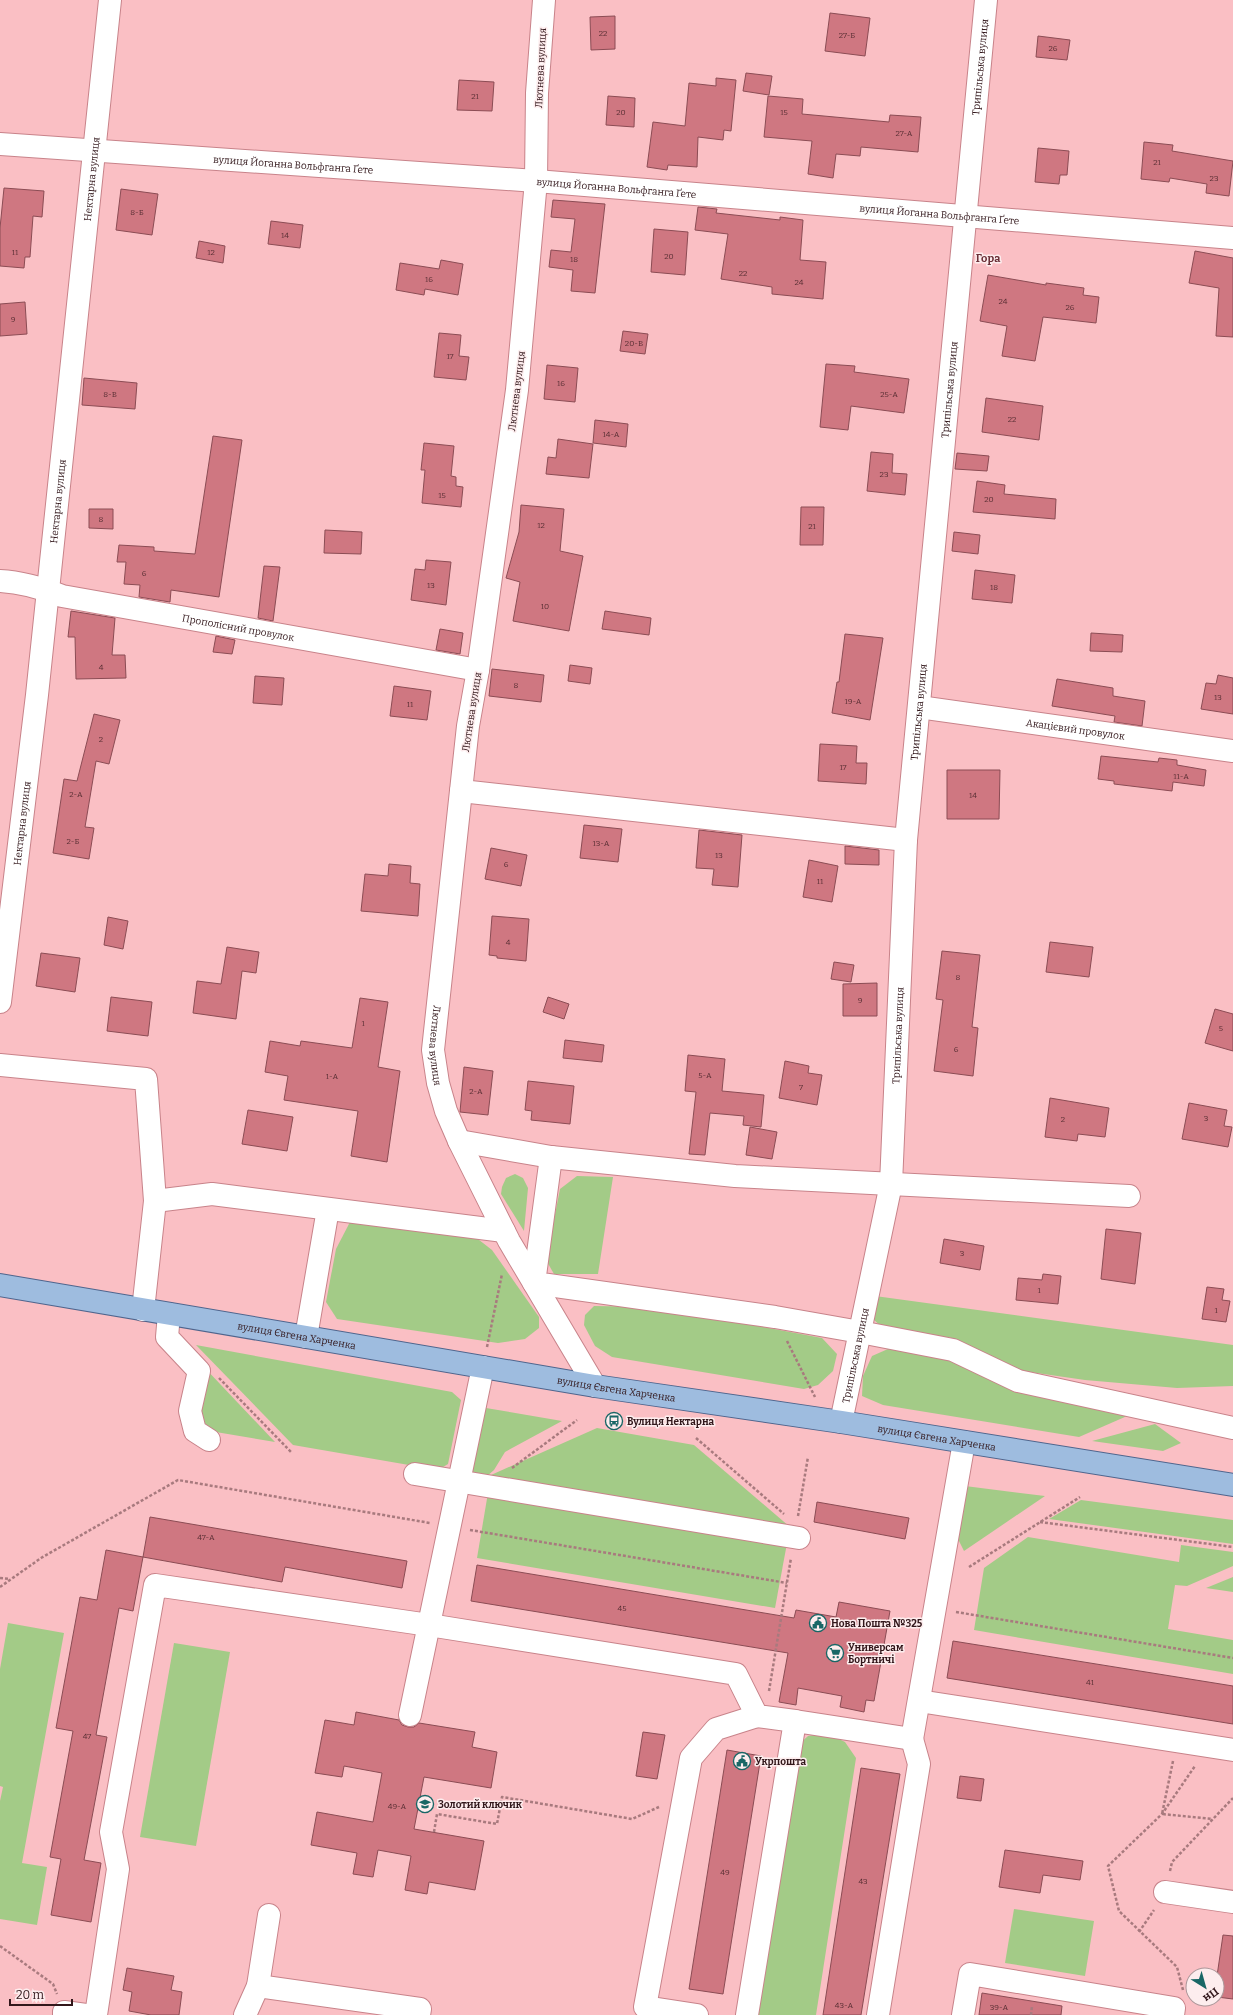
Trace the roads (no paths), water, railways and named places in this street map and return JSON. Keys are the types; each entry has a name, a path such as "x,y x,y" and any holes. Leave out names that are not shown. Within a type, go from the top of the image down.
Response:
{"main road":[{"name":"вулиця Євгена Харченка","path":"0,1285 595,1386 841,1422 1233,1485"}],"street":[{"name":"Нектарна вулиця","path":"0,1002 19,853 48,590 110,0"},
{"name":"Лютнева вулиця","path":"544,0 537,93 536,181 518,390 478,670 468,726 433,1050 438,1083 446,1111 459,1141 507,1236 595,1386"},
{"name":"Трипільська вулиця","path":"841,1422 891,1184 906,840 967,216 986,0"},
{"name":"вулиця Йоганна Вольфганга Ґете","path":"0,144 536,181 1233,238"},
{"name":"Прополісний провулок","path":"0,581 14,582 48,590 62,596 478,670"},
{"name":"Акацієвий провулок","path":"918,707 1233,751"},
{"path":"461,791 906,840"},
{"path":"0,1065 146,1079 155,1201 143,1310"},
{"path":"459,1141 550,1157 735,1176 1129,1196"},
{"path":"550,1157 534,1283 775,1317 953,1350 1018,1382 1233,1428"},
{"path":"155,1201 212,1194 328,1209 507,1236"},
{"path":"306,1338 328,1209"},
{"path":"169,1314 167,1337 199,1370 190,1412 194,1431 209,1440"},
{"path":"410,1715 483,1367"},
{"path":"878,2015 919,1764 912,1739 964,1442"},
{"path":"415,1474 488,1487 797,1534"},
{"path":"96,2015 118,1869 111,1832 155,1584 429,1625 736,1674 761,1716"},
{"path":"919,1701 1233,1750"},
{"path":"697,2015 645,2007 691,1758 716,1729 761,1716 912,1739"},
{"path":"746,2015 795,1721"},
{"path":"1162,1898 1233,1902"},
{"path":"244,2015 258,1986 268,1915"},
{"path":"963,2015 970,1974 1174,2008 1173,2015"},
{"path":"258,1986 420,2009 419,2015"},
{"path":"64,2013 86,2015"}],"place":[{"name":"Вулиця Нектарна","path":"614,1421"},
{"name":"Нова Пошта №325","path":"818,1623"},
{"name":"Универсам Бортничі","path":"835,1653"},
{"name":"Укрпошта","path":"742,1761"},
{"name":"Золотий ключик","path":"425,1804"}],"district":[{"name":"Гора","path":"988,258"}]}
